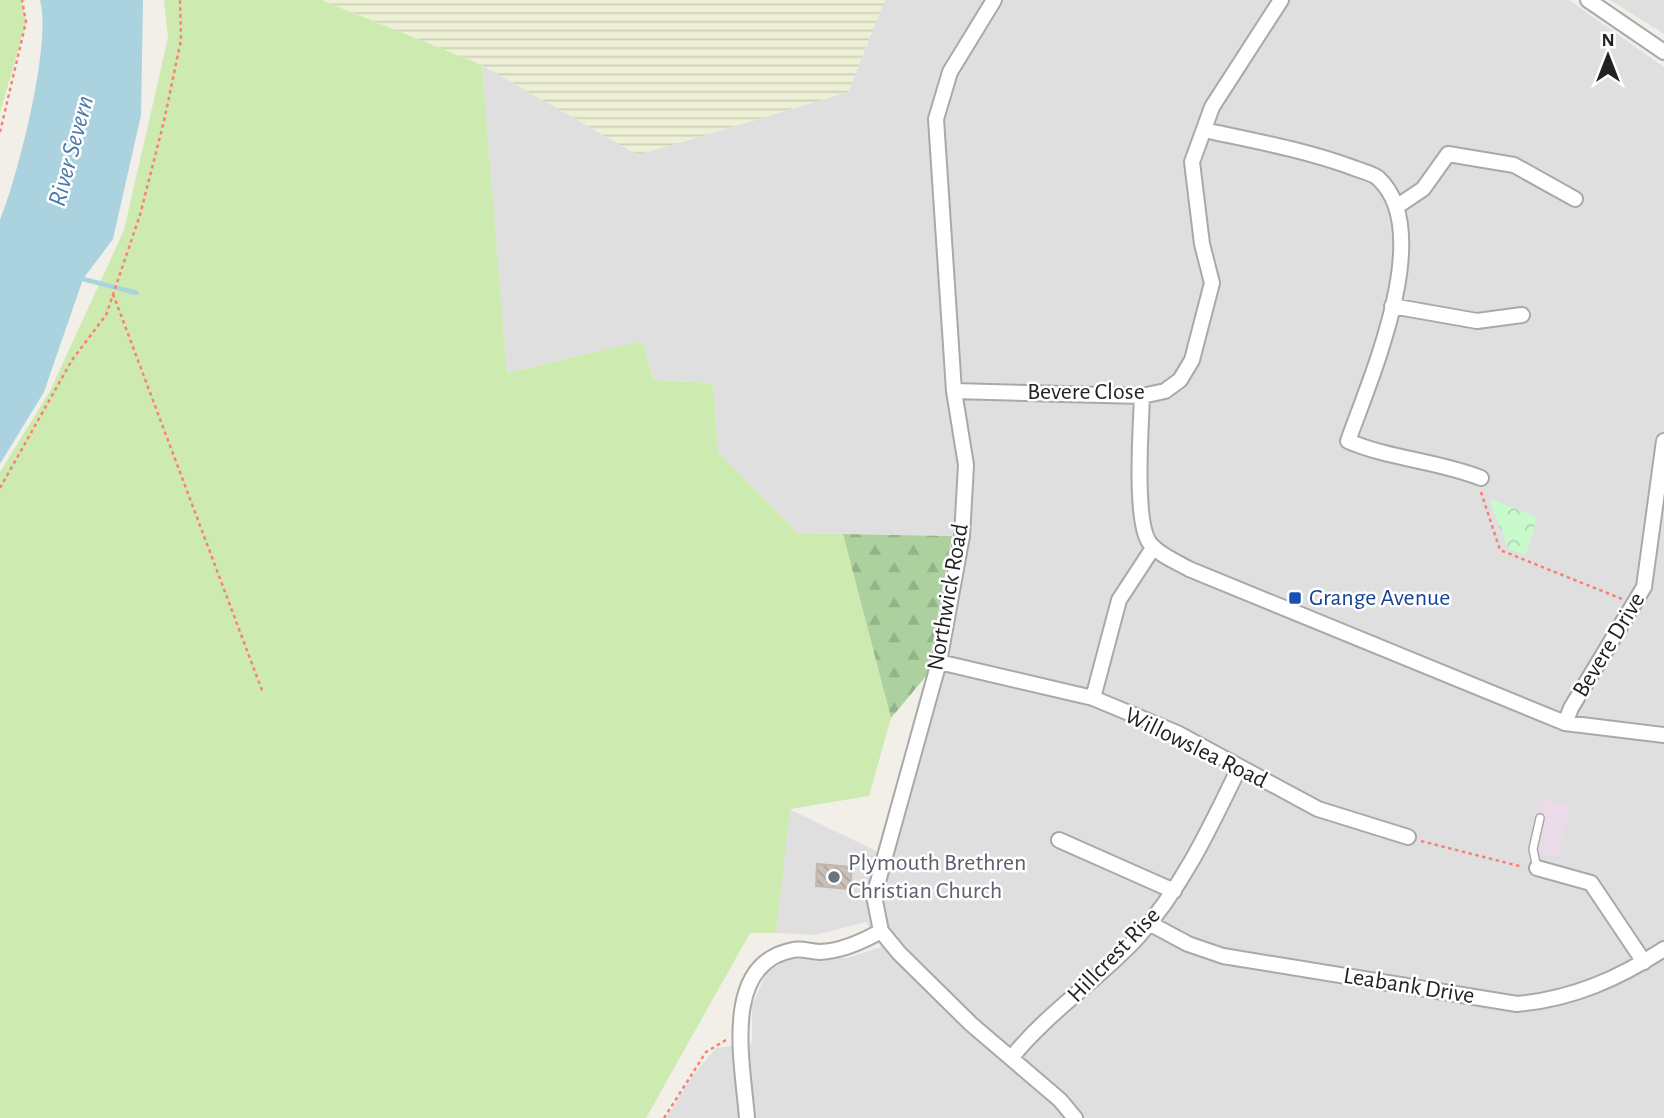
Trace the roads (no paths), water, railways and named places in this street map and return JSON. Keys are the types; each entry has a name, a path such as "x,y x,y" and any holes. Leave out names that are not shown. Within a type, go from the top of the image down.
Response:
{"street":[{"name":"Northwick Road","path":"881,931 875,910 876,885 939,662 963,524 966,466 954,391 936,119 950,72 994,0"},
{"name":"Bevere Close","path":"954,391 1142,396 1165,391 1180,380 1192,360 1212,283 1202,244 1192,162 1212,107 1282,0"},
{"path":"1588,0 1664,52"},
{"path":"1204,130 1316,154 1376,176 1392,196 1403,250 1388,327 1348,441 1370,450 1443,464 1481,478"},
{"path":"1396,207 1423,189 1448,154 1514,166 1575,199"},
{"path":"1392,306 1477,321 1522,315"},
{"path":"1142,396 1139,482 1147,540 1153,548 1189,569 1565,723 1664,735"},
{"name":"Bevere Drive","path":"1565,723 1571,708 1634,606 1647,575 1664,441"},
{"path":"1093,698 1119,600 1153,548"},
{"name":"Willowslea Road","path":"939,662 1093,698 1177,733 1318,809 1408,837"},
{"name":"Hillcrest Rise","path":"1013,1057 1149,923 1193,862 1239,768"},
{"path":"1059,840 1174,891"},
{"path":"1537,868 1591,883 1644,962"},
{"name":"Leabank Drive","path":"1149,923 1188,944 1223,956 1517,1004 1553,1001 1574,994 1629,972 1664,948"},
{"path":"747,1118 742,1009 748,986 758,968 772,956 796,949 820,952 845,948 881,931 899,953 971,1024 1013,1057 1075,1118"}],"lane":[{"path":"1537,868 1533,849 1540,818"}],"water":[{"name":"River Severn","path":"40,0 143,0 141,115 113,239 83,279 44,392 0,464 0,220 16,173 37,77 41,46"}],"waterway":[{"path":"83,279 137,293"}],"place":[{"name":"Grange Avenue","path":"1295,598"},
{"name":"Plymouth Brethren Christian Church","path":"834,877"}]}
